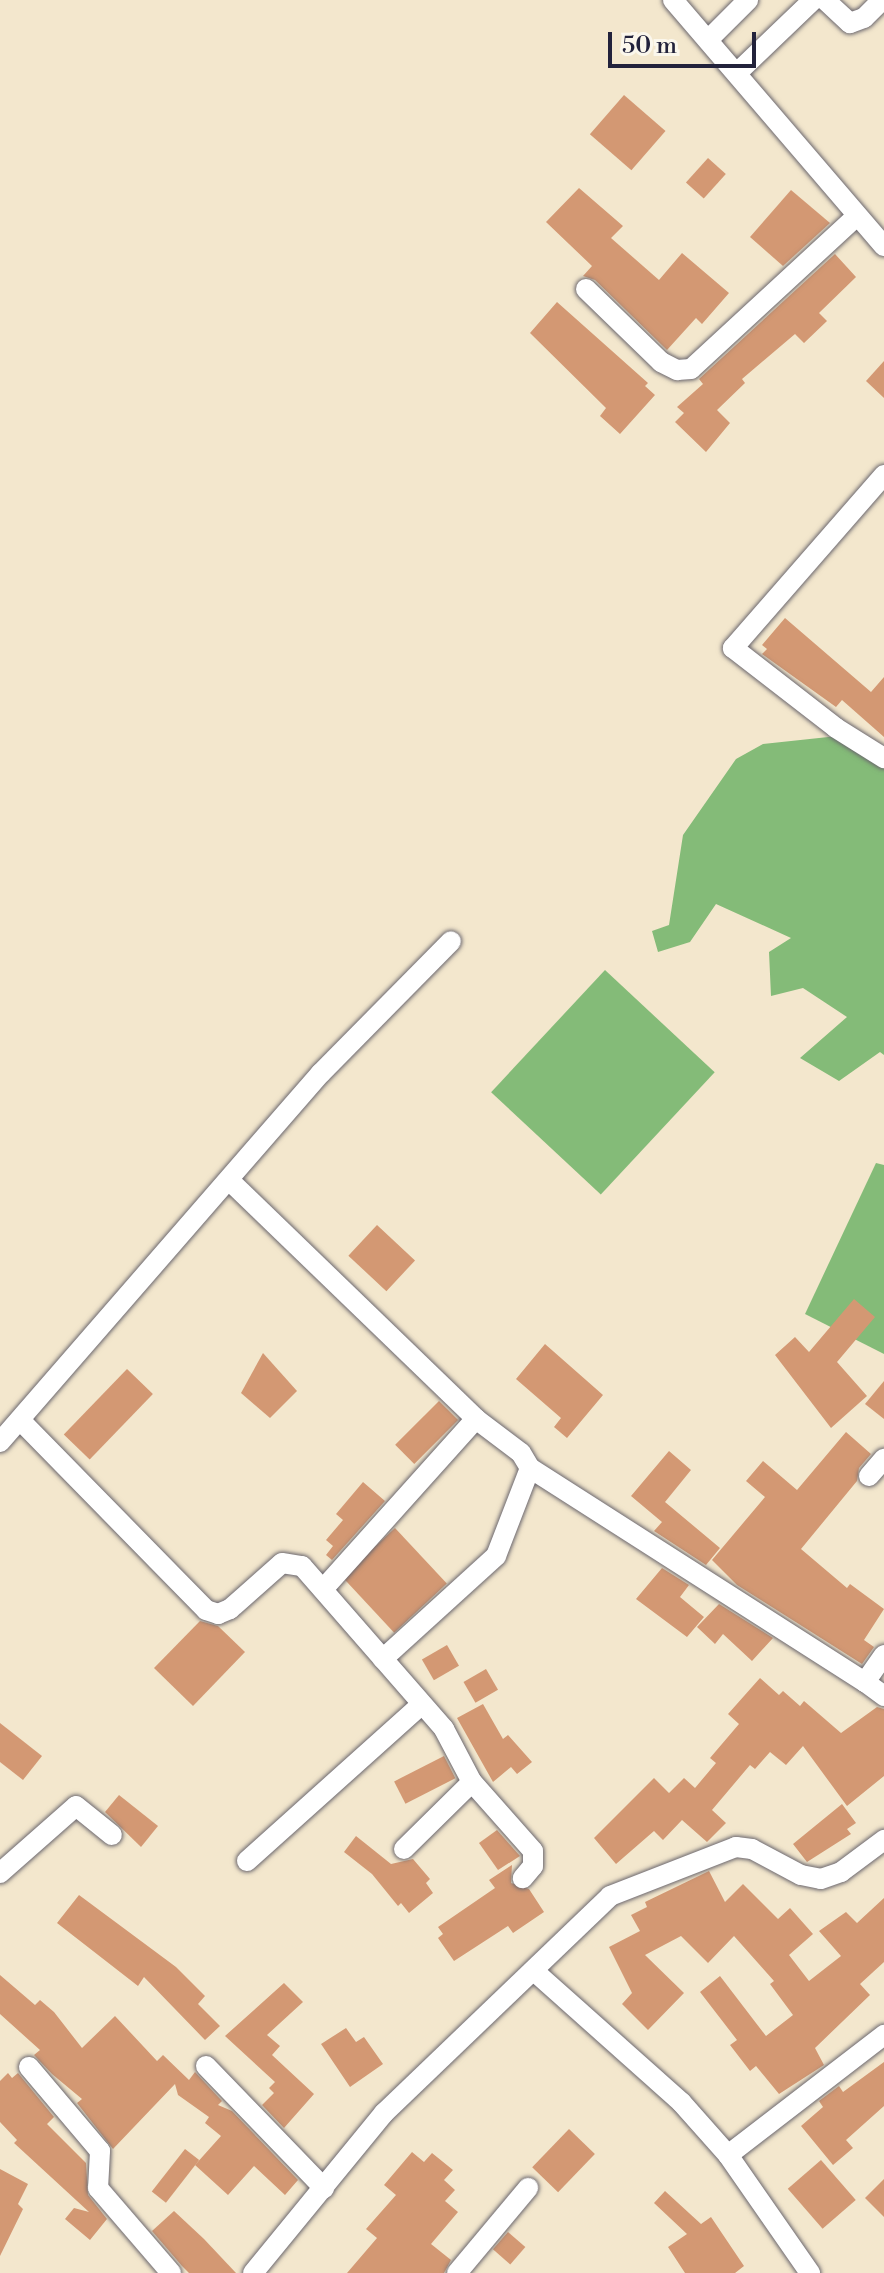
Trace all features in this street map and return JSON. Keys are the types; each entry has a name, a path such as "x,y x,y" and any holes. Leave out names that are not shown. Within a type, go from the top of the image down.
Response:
{"street":[{"path":"673,0 710,38 884,246"},
{"path":"710,38 748,0"},
{"path":"738,72 813,0"},
{"path":"825,0 850,23 864,18 882,0"},
{"path":"586,289 661,362 677,370 691,369 857,216"},
{"path":"884,475 733,648 836,728 884,758"},
{"path":"0,1442 231,1182 321,1073 451,941"},
{"path":"231,1182 476,1419 521,1453 530,1468 884,1696"},
{"path":"325,1587 476,1419"},
{"path":"21,1421 206,1610 218,1614 230,1609 282,1563 302,1566 325,1587 444,1729 472,1782 533,1851 533,1866 523,1878"},
{"path":"869,1476 884,1459"},
{"path":"383,1659 496,1556 530,1468"},
{"path":"865,1682 884,1655"},
{"path":"247,1861 421,1705"},
{"path":"404,1849 472,1782"},
{"path":"0,1873 76,1806 112,1835"},
{"path":"253,2273 394,2103 610,1896 736,1847 752,1849 801,1875 821,1879 841,1872 884,1840"},
{"path":"534,1971 631,2054 728,2155 810,2273"},
{"path":"728,2155 884,2035"},
{"path":"206,2066 324,2188"},
{"path":"29,2067 100,2151 98,2188 171,2273"},
{"path":"457,2273 528,2188"}],"green space":[{"path":"847,735 884,751 884,1055 880,1052 839,1081 800,1058 847,1017 803,988 771,996 769,952 791,938 716,904 690,942 658,952 652,931 669,925 683,835 736,759 763,744"},
{"path":"605,970 715,1072 601,1194 491,1092"},
{"path":"876,1163 884,1165 884,1354 805,1314"}],"building":[{"path":"624,95 666,131 631,170 590,134"},
{"path":"708,158 726,174 704,199 686,183"},
{"path":"579,188 623,226 611,238 659,280 682,253 729,293 702,324 696,318 667,350 595,280 583,276 592,266 546,222"},
{"path":"791,190 830,223 783,266 750,237"},
{"path":"835,254 856,277 819,313 827,321 804,343 795,334 742,379 745,383 717,410 730,423 706,452 675,422 684,413 677,407 703,384 699,379"},
{"path":"557,302 648,383 645,386 655,395 620,434 600,416 606,408 530,333"},
{"path":"884,361 884,398 866,381"},
{"path":"785,618 871,692 884,677 884,737 842,700 836,707 762,654 767,649 762,645"},
{"path":"377,1225 415,1260 386,1291 348,1256"},
{"path":"854,1299 875,1317 837,1362 867,1396 831,1428 775,1355 795,1337 809,1352"},
{"path":"545,1344 603,1395 567,1438 554,1427 561,1418 516,1379"},
{"path":"263,1353 297,1391 270,1418 241,1393"},
{"path":"127,1369 153,1394 90,1459 64,1434"},
{"path":"884,1381 884,1419 865,1404"},
{"path":"439,1401 458,1420 414,1464 395,1445"},
{"path":"846,1432 871,1454 859,1468 857,1481 801,1549 847,1588 850,1584 884,1609 864,1640 874,1647 862,1664 737,1585 712,1560 765,1497 746,1481 763,1461 797,1490"},
{"path":"669,1451 691,1470 665,1502 720,1548 706,1565 654,1531 662,1522 631,1496"},
{"path":"363,1482 385,1501 332,1560 326,1555 333,1546 326,1540 343,1520 336,1514"},
{"path":"395,1528 447,1584 394,1633 342,1577"},
{"path":"662,1568 689,1585 680,1597 704,1617 687,1637 636,1599"},
{"path":"719,1604 773,1638 752,1661 723,1634 715,1644 697,1627"},
{"path":"200,1621 218,1626 245,1652 193,1706 154,1668"},
{"path":"447,1645 459,1666 434,1680 422,1659"},
{"path":"486,1669 498,1690 475,1703 463,1682"},
{"path":"760,1678 779,1695 783,1691 800,1706 804,1701 841,1733 877,1707 884,1709 884,1776 847,1806 803,1746 786,1765 770,1752 755,1769 750,1765 712,1810 726,1823 707,1842 682,1820 663,1840 654,1831 616,1864 594,1838 654,1778 669,1793 684,1778 695,1788 716,1763 710,1758 739,1724 728,1714"},
{"path":"483,1704 503,1739 508,1735 532,1762 517,1774 511,1767 493,1782 457,1718"},
{"path":"0,1723 42,1756 23,1780 0,1762"},
{"path":"444,1756 455,1778 405,1804 394,1781"},
{"path":"119,1795 158,1826 141,1847 105,1812"},
{"path":"842,1804 856,1823 847,1829 851,1834 807,1862 793,1844"},
{"path":"497,1830 520,1856 498,1870 479,1843"},
{"path":"356,1836 391,1864 413,1859 430,1879 426,1883 433,1893 409,1913 401,1903 398,1906 372,1874 344,1852"},
{"path":"512,1865 511,1883 529,1889 544,1912 513,1933 508,1926 454,1961 438,1938 443,1934 438,1927 495,1888 489,1880"},
{"path":"709,1871 725,1902 743,1884 778,1919 790,1908 813,1934 789,1955 809,1981 841,1956 819,1931 846,1912 857,1923 884,1898 884,1962 860,1984 870,1995 815,2048 824,2065 779,2094 756,2066 750,2071 730,2045 737,2040 700,1992 720,1976 766,2036 793,2015 770,1984 774,1981 734,1936 708,1963 681,1936 645,1955 684,1993 648,2030 622,2004 632,1993 609,1947 640,1931 631,1915 647,1907 645,1902"},
{"path":"79,1895 176,1967 205,1996 198,2004 220,2026 205,2040 144,1977 138,1986 57,1923"},
{"path":"0,1975 35,2005 40,2000 54,2012 82,2048 115,2016 157,2061 163,2055 189,2080 195,2072 222,2101 218,2105 232,2111 298,2180 285,2195 254,2166 228,2195 195,2165 221,2136 205,2123 209,2117 178,2095 175,2084 113,2149 77,2103 82,2099 52,2074 34,2055 40,2050 0,2014"},
{"path":"284,1983 303,2002 267,2035 280,2046 272,2055 314,2094 284,2128 262,2105 274,2093 269,2088 275,2082 225,2036"},
{"path":"346,2028 356,2042 364,2037 383,2064 350,2087 321,2044"},
{"path":"884,2062 884,2106 846,2140 853,2148 833,2165 801,2126 823,2107 819,2101 839,2086 843,2092"},
{"path":"8,2073 12,2078 18,2073 54,2117 47,2124 86,2163 88,2195 107,2219 90,2240 65,2219 74,2208 89,2212 14,2143 17,2140 0,2122 0,2081"},
{"path":"569,2129 595,2154 558,2192 532,2167"},
{"path":"185,2149 199,2160 166,2203 152,2192"},
{"path":"412,2152 424,2162 432,2153 453,2170 444,2180 455,2190 445,2201 458,2212 431,2244 451,2260 444,2273 347,2273 377,2238 366,2229 396,2195 384,2185"},
{"path":"821,2160 856,2200 823,2229 788,2189"},
{"path":"0,2169 28,2184 18,2204 23,2209 0,2256"},
{"path":"884,2179 884,2217 865,2198"},
{"path":"665,2191 701,2224 711,2217 744,2266 735,2273 685,2273 668,2247 687,2234 654,2203"},
{"path":"174,2211 236,2273 189,2273 182,2266 152,2231"},
{"path":"508,2232 525,2247 510,2264 493,2249"}]}
